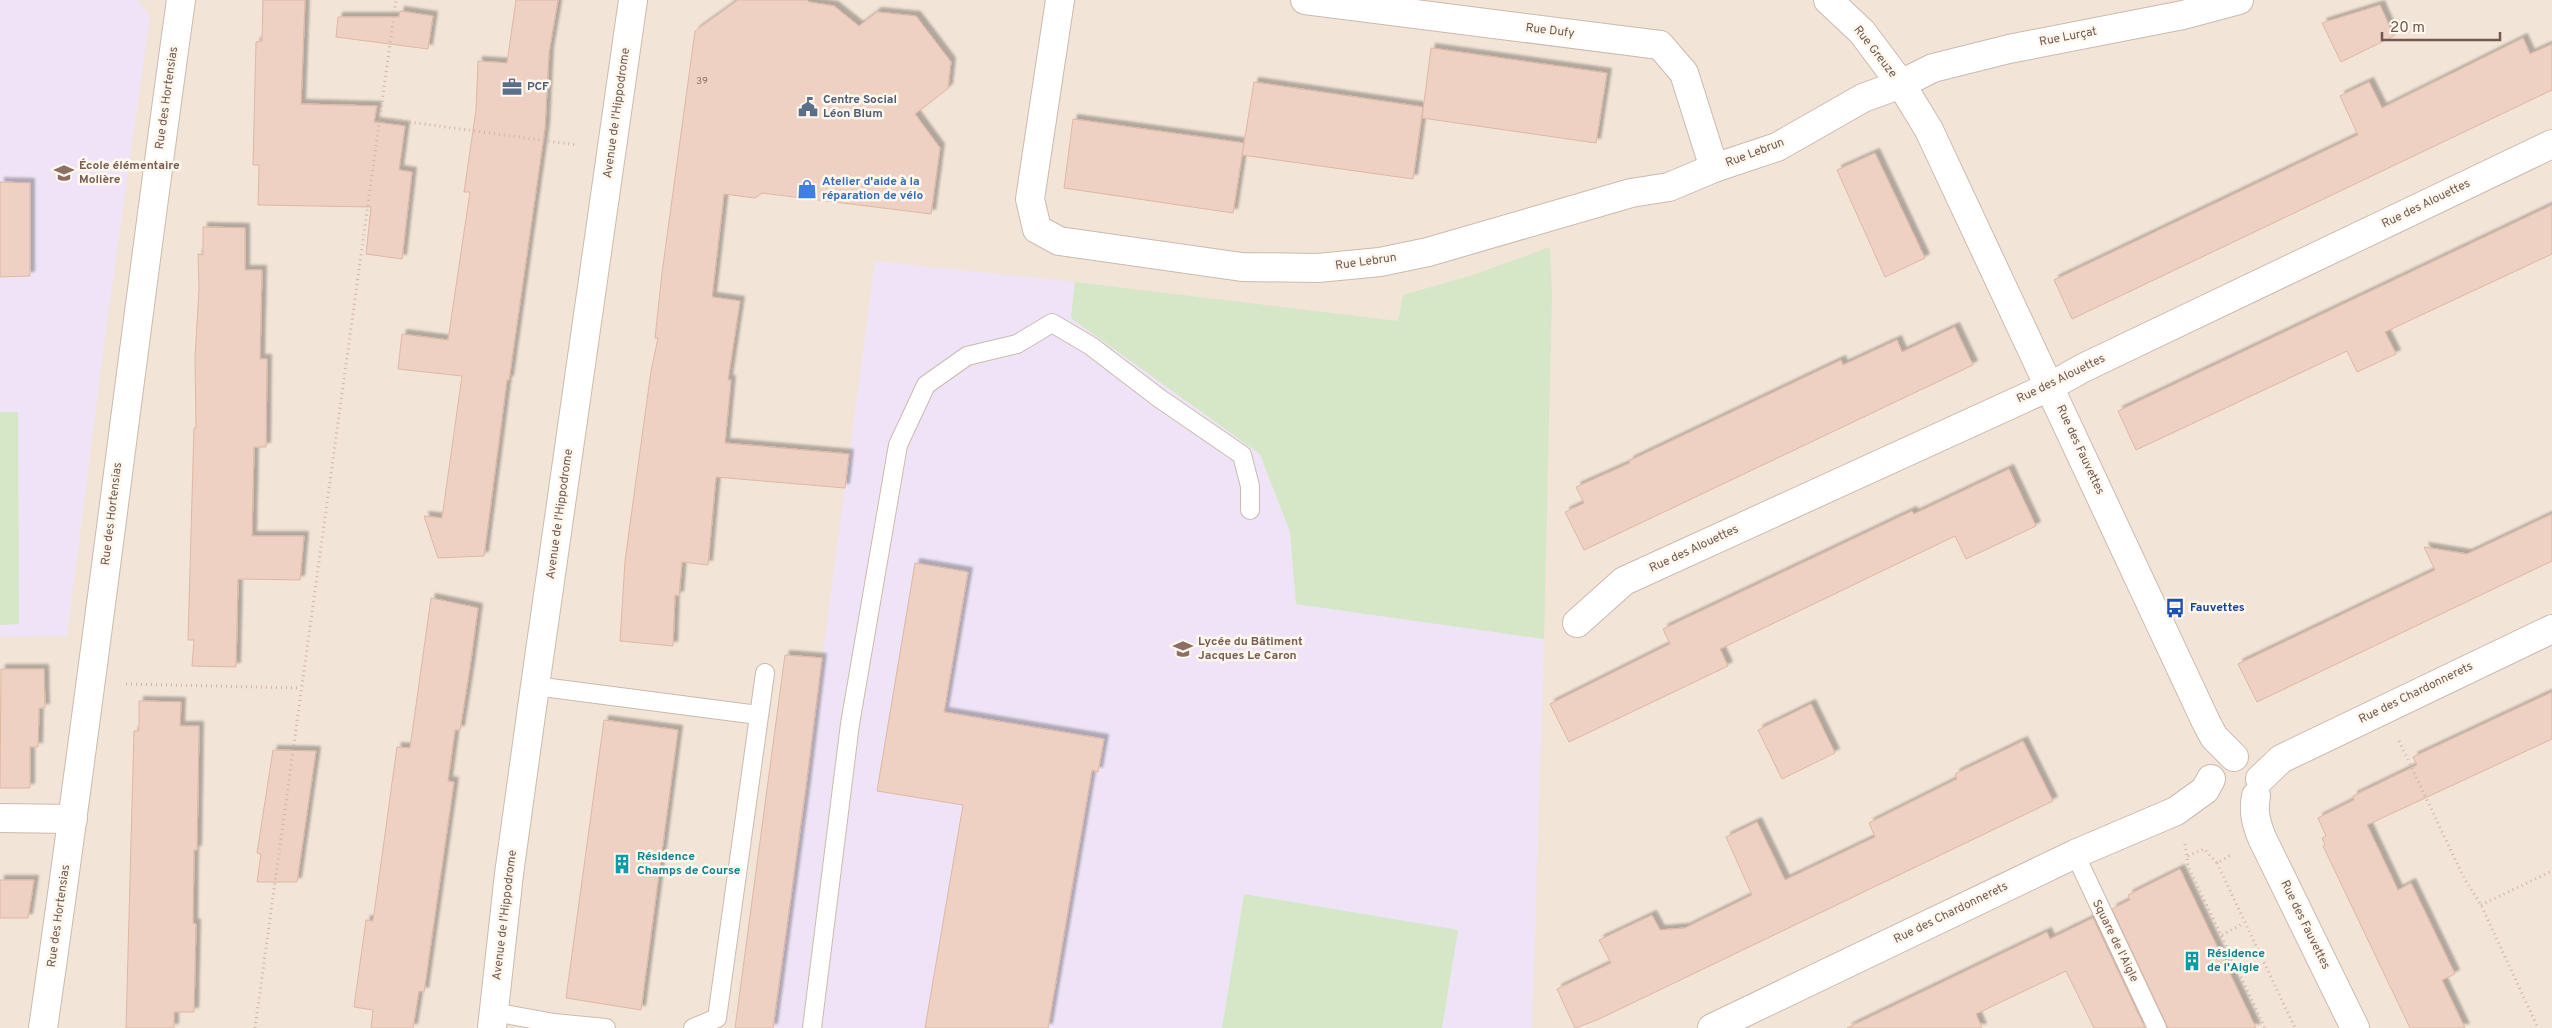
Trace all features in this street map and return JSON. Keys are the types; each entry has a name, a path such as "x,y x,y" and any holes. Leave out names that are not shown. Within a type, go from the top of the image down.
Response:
{"street":[{"name":"Rue des Hortensias","path":"43,1028 73,819 135,331 181,0"},
{"name":"Avenue de l'Hippodrome","path":"493,1020 509,874 633,0"},
{"name":"Rue Lebrun","path":"1060,0 1030,199 1037,229 1059,241 1242,267 1318,268 1380,262 1428,252 1631,193 1669,187 1714,168 1777,147 1863,98 1901,84"},
{"name":"Rue Dufy","path":"1305,0 1660,46 1684,73 1714,168"},
{"name":"Rue Greuze","path":"1828,0 1862,32 1901,84"},
{"name":"Rue Lurçat","path":"1901,84 1933,68 2010,48 2183,15 2239,0"},
{"name":"Rue des Fauvettes","path":"1901,84 1929,130 2051,386 2214,737 2356,1028"},
{"name":"Rue des Alouettes","path":"1577,623 1624,581 2051,386 2083,368 2552,144"},
{"name":"Rue des Chardonnerets","path":"1712,1028 2075,854 2176,811 2192,802 2205,790 2240,791 2282,759 2552,629"},
{"path":"0,818 73,819"}],"lane":[{"path":"812,1028 850,724 898,445 926,385 967,356 1017,344 1052,323 1092,346 1159,398 1242,456 1250,486 1250,510"},
{"path":"693,1028 716,1018 765,673"},
{"path":"535,686 758,715"},
{"name":"Square de l'Aigle","path":"2075,854 2157,1028"},
{"path":"493,1020 606,1028"}],"path":[{"path":"254,1028 396,0"},
{"path":"380,118 570,145 612,146"},
{"path":"118,684 300,688"},
{"path":"2386,708 2400,744 2464,878 2481,905 2538,1028"},
{"path":"2217,863 2240,791"},
{"path":"2188,856 2204,849 2217,863 2295,1028"},
{"path":"2188,866 2265,1028"},
{"path":"2481,905 2552,871"},
{"path":"2222,935 2244,923"}],"shaded area":[{"path":"0,0 2552,0 2552,1028 0,1028"},
{"name":"École élémentaire Molière","path":"0,0 138,0 150,17 106,329 67,636 0,637"},
{"name":"Lycée du Bâtiment Jacques Le Caron","path":"875,261 1075,282 1071,318 1260,454 1290,532 1296,604 1544,639 1532,1028 773,1028"}],"green space":[{"path":"1550,247 1552,294 1544,639 1296,604 1290,532 1260,454 1071,318 1075,282 1398,321 1403,295 1470,276"},
{"path":"0,412 18,412 19,624 0,625"},
{"path":"1244,894 1458,930 1442,1028 1222,1028"}],"building":[{"path":"263,0 305,0 301,104 377,106 374,122 405,126 399,170 412,172 402,259 366,254 371,207 258,205 259,165 253,165 256,42 262,41"},
{"path":"516,0 558,0 549,52 545,128 509,380 507,380 484,556 438,558 424,516 442,518 462,376 398,369 402,334 448,340 470,192 464,192 476,110 478,61 507,63"},
{"path":"738,0 807,0 809,2 834,6 859,26 877,12 916,16 951,62 948,88 915,114 940,148 931,214 762,193 755,198 724,194 712,297 740,301 728,380 731,380 725,443 849,454 845,488 716,477 708,565 682,562 679,596 675,595 673,646 620,641 625,561 651,371 658,338 655,338 662,273 695,31"},
{"path":"2380,5 2394,36 2341,62 2322,23"},
{"path":"400,11 433,16 428,49 336,37 338,17 399,17"},
{"path":"2523,38 2530,54 2552,44 2552,90 2072,319 2054,280 2358,135 2340,96 2369,82 2382,108"},
{"path":"1431,48 1607,73 1596,143 1422,118"},
{"path":"1254,82 1423,107 1413,179 1242,155"},
{"path":"1073,119 1244,143 1233,213 1064,188"},
{"path":"1875,153 1925,258 1885,277 1837,170"},
{"path":"0,182 30,183 30,276 0,277"},
{"path":"2552,205 2552,254 2385,332 2396,354 2357,372 2347,351 2136,450 2118,411"},
{"path":"203,227 245,228 245,270 262,270 260,359 267,359 266,447 254,447 252,536 304,536 300,580 238,579 236,667 192,666 194,640 188,640 194,428 196,428 195,358 199,289 198,254 203,255"},
{"path":"1955,327 1973,365 1584,550 1565,512 1584,503 1576,487 1630,463 1629,461 1841,360 1843,365 1897,340 1902,352"},
{"path":"2009,469 2036,526 1966,559 1955,536 1720,649 1728,666 1569,742 1550,704 1670,644 1663,629 1912,511 1914,514"},
{"path":"2552,514 2552,561 2257,702 2238,664 2435,570 2424,547 2467,554"},
{"path":"915,563 968,572 944,712 1104,739 1098,772 1092,770 1048,1028 925,1028 963,805 877,791"},
{"path":"431,598 478,608 460,730 455,730 448,781 454,782 424,992 419,991 413,1028 371,1028 373,1010 354,1007 366,920 373,921 397,747 410,748"},
{"path":"785,655 822,658 806,786 773,1028 735,1028"},
{"path":"1,669 44,669 45,708 39,708 38,747 30,747 30,788 0,788"},
{"path":"2552,692 2552,739 2367,825 2398,890 2411,883 2455,974 2442,980 2465,1028 2410,1028 2323,846 2325,845 2322,838 2326,836 2318,818 2354,800 2353,796 2417,765 2413,757"},
{"path":"139,701 181,702 180,726 199,726 197,850 194,850 193,923 196,924 194,1012 174,1012 174,1028 126,1028 134,731 139,731"},
{"path":"1811,704 1835,753 1782,779 1758,730"},
{"name":"Résidence Champs de Course","path":"604,720 678,730 641,1010 566,998"},
{"path":"2023,741 2053,801 1597,1020 1575,1028 1557,989 1611,963 1599,940 1652,915 1660,930 1685,928 1752,895 1726,837 1757,822 1785,880 1875,837 1869,823 1957,779 1955,774"},
{"path":"273,750 316,751 297,882 257,882 261,854 257,853"},
{"name":"Résidence de l'Aigle","path":"2180,869 2256,1028 2168,1028 2112,909 2130,900 2128,895"},
{"path":"0,880 34,880 28,918 0,918"},
{"path":"2093,918 2145,1028 2094,1028 2066,971 1976,1014 1982,1028 1847,1028 2047,932 2050,939"}],"place":[{"name":"PCF","path":"512,87"},
{"name":"Centre Social Léon Blum","path":"808,107"},
{"name":"École élémentaire Molière","path":"64,173"},
{"name":"Atelier d'aide à la réparation de vélo","path":"807,189"},
{"name":"Fauvettes","path":"2175,608"},
{"name":"Lycée du Bâtiment Jacques Le Caron","path":"1183,649"},
{"name":"Résidence Champs de Course","path":"622,864"},
{"name":"Résidence de l'Aigle","path":"2192,961"}]}
